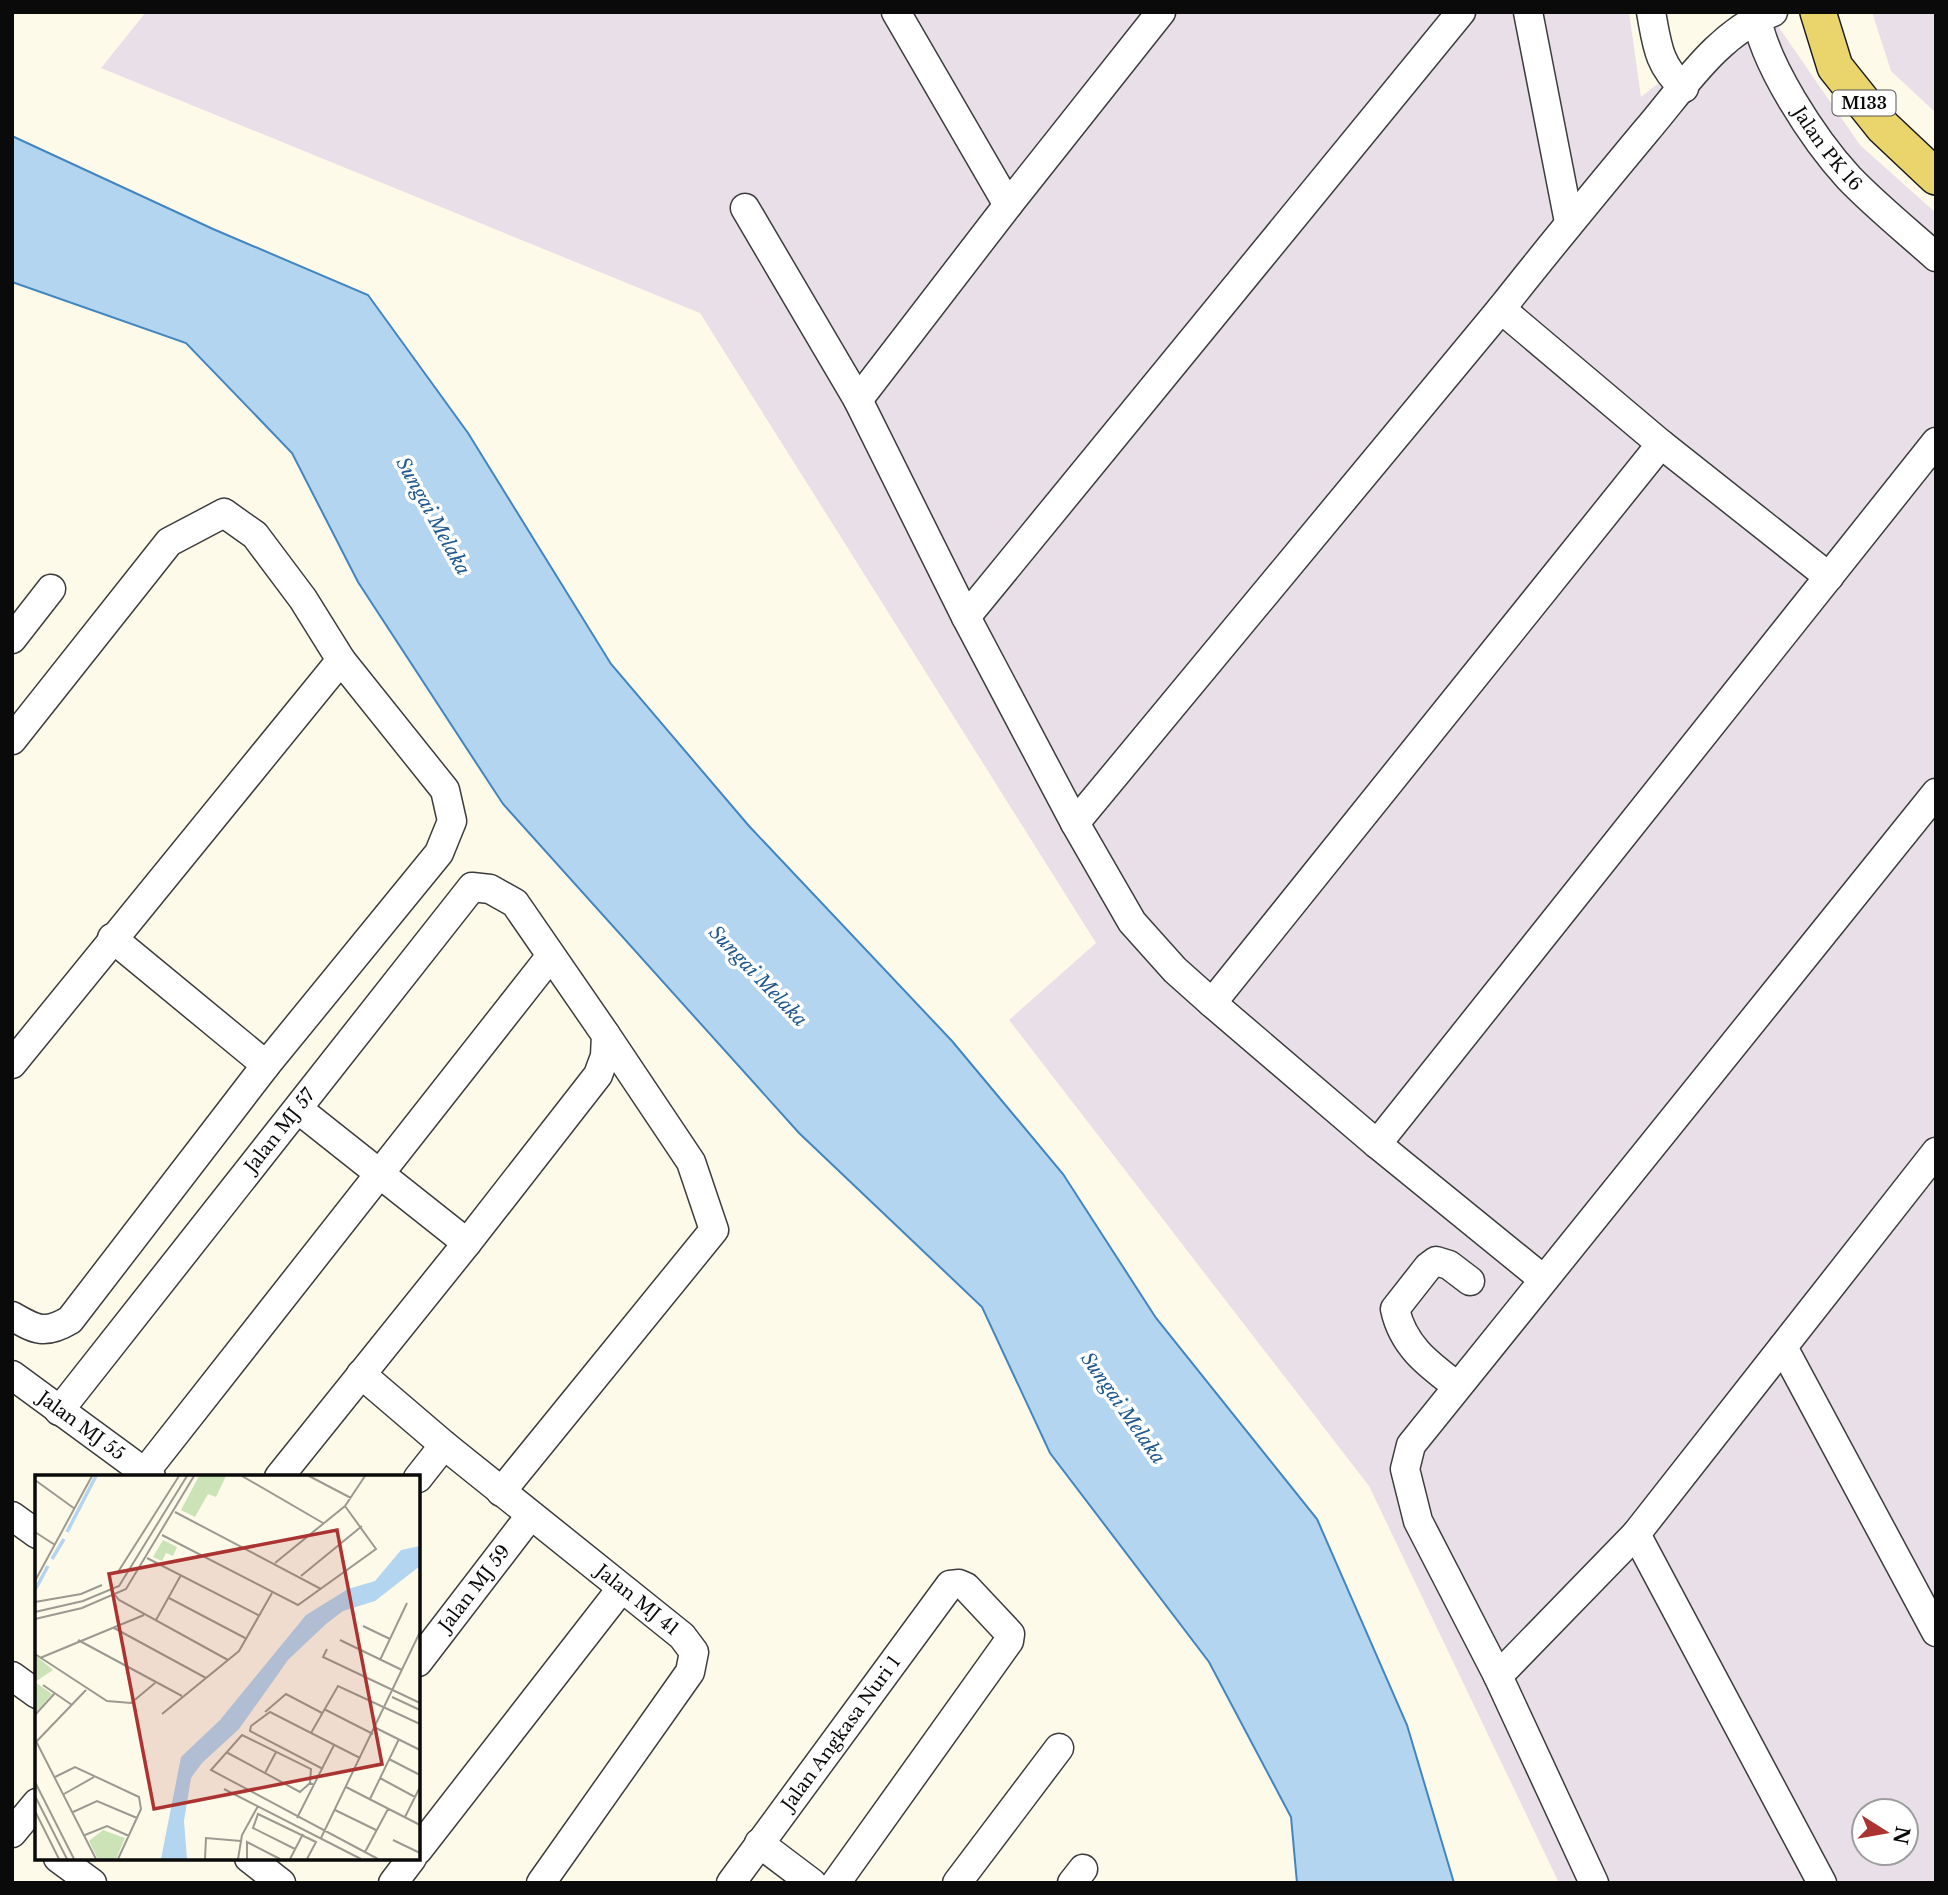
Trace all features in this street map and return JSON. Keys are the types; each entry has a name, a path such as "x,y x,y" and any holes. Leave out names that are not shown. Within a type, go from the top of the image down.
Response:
{"main road":[{"name":"M133","path":"1818,12 1835,67 1882,127 1936,177"}],"street":[{"path":"896,12 1008,205"},
{"path":"966,617 1461,12"},
{"path":"1528,12 1569,222"},
{"path":"1651,12 1660,58 1669,75 1684,88"},
{"path":"1075,823 1501,309 1569,222 1725,40 1762,14"},
{"name":"Jalan PK 16","path":"1762,14 1767,54 1802,116 1848,177 1936,257"},
{"path":"858,400 1151,17"},
{"path":"745,208 858,400 966,617 1075,823 1132,922 1175,970 1212,1003 1377,1144 1543,1279"},
{"path":"1501,309 1661,444 1829,577"},
{"path":"1377,1144 1936,442"},
{"path":"1212,1003 1661,444"},
{"path":"12,740 169,542 224,513 255,535 303,599 341,660 445,790 452,821 439,853 266,1065 70,1320 56,1328 40,1331 12,1316"},
{"path":"12,639 51,589"},
{"path":"12,1064 341,660"},
{"path":"1594,1883 1498,1676 1418,1521 1405,1469 1410,1445 1936,793"},
{"name":"Jalan MJ 57","path":"59,1410 472,887 490,890 515,903 550,957"},
{"path":"112,938 266,1065"},
{"path":"148,1474 550,957 691,1162 714,1230 501,1492"},
{"path":"281,1475 598,1075 605,1056 606,1035"},
{"path":"298,1109 467,1243"},
{"path":"1498,1676 1636,1534 1936,1152"},
{"path":"1457,1386 1420,1357 1397,1320 1395,1309 1428,1267 1436,1261 1449,1265 1470,1281"},
{"path":"1783,1347 1936,1632"},
{"name":"Jalan MJ 41","path":"361,1374 444,1446 682,1636 694,1652 690,1672 541,1883"},
{"name":"Jalan MJ 55","path":"12,1376 148,1474"},
{"path":"420,1476 444,1446"},
{"path":"12,1516 35,1533"},
{"name":"Jalan MJ 59","path":"420,1659 530,1516"},
{"path":"1636,1534 1822,1883"},
{"name":"Jalan Angkasa Nuri 1","path":"730,1883 950,1585 960,1584 966,1587 1010,1634 1007,1646 836,1883"},
{"path":"420,1847 621,1589"},
{"path":"12,1675 35,1692"},
{"path":"957,1883 1059,1748"},
{"path":"19,1832 35,1806"},
{"path":"759,1843 812,1883"},
{"path":"61,1860 92,1883"},
{"path":"393,1883 410,1860"}],"shaded area":[{"path":"146,12 1629,12 1641,97 1748,12 1777,12 1780,29 1860,145 1936,213 1936,1883 1559,1883 1369,1486 1009,1020 1096,943 700,313 101,68"},
{"path":"1872,12 1936,12 1936,113 1891,71"}],"water":[{"name":"Sungai Melaka","path":"12,136 213,229 368,295 468,433 611,664 749,826 952,1041 1063,1174 1156,1318 1317,1519 1407,1725 1454,1883 1297,1883 1291,1817 1209,1662 1050,1453 982,1307 799,1133 503,804 358,582 292,453 186,343 12,282"}]}
